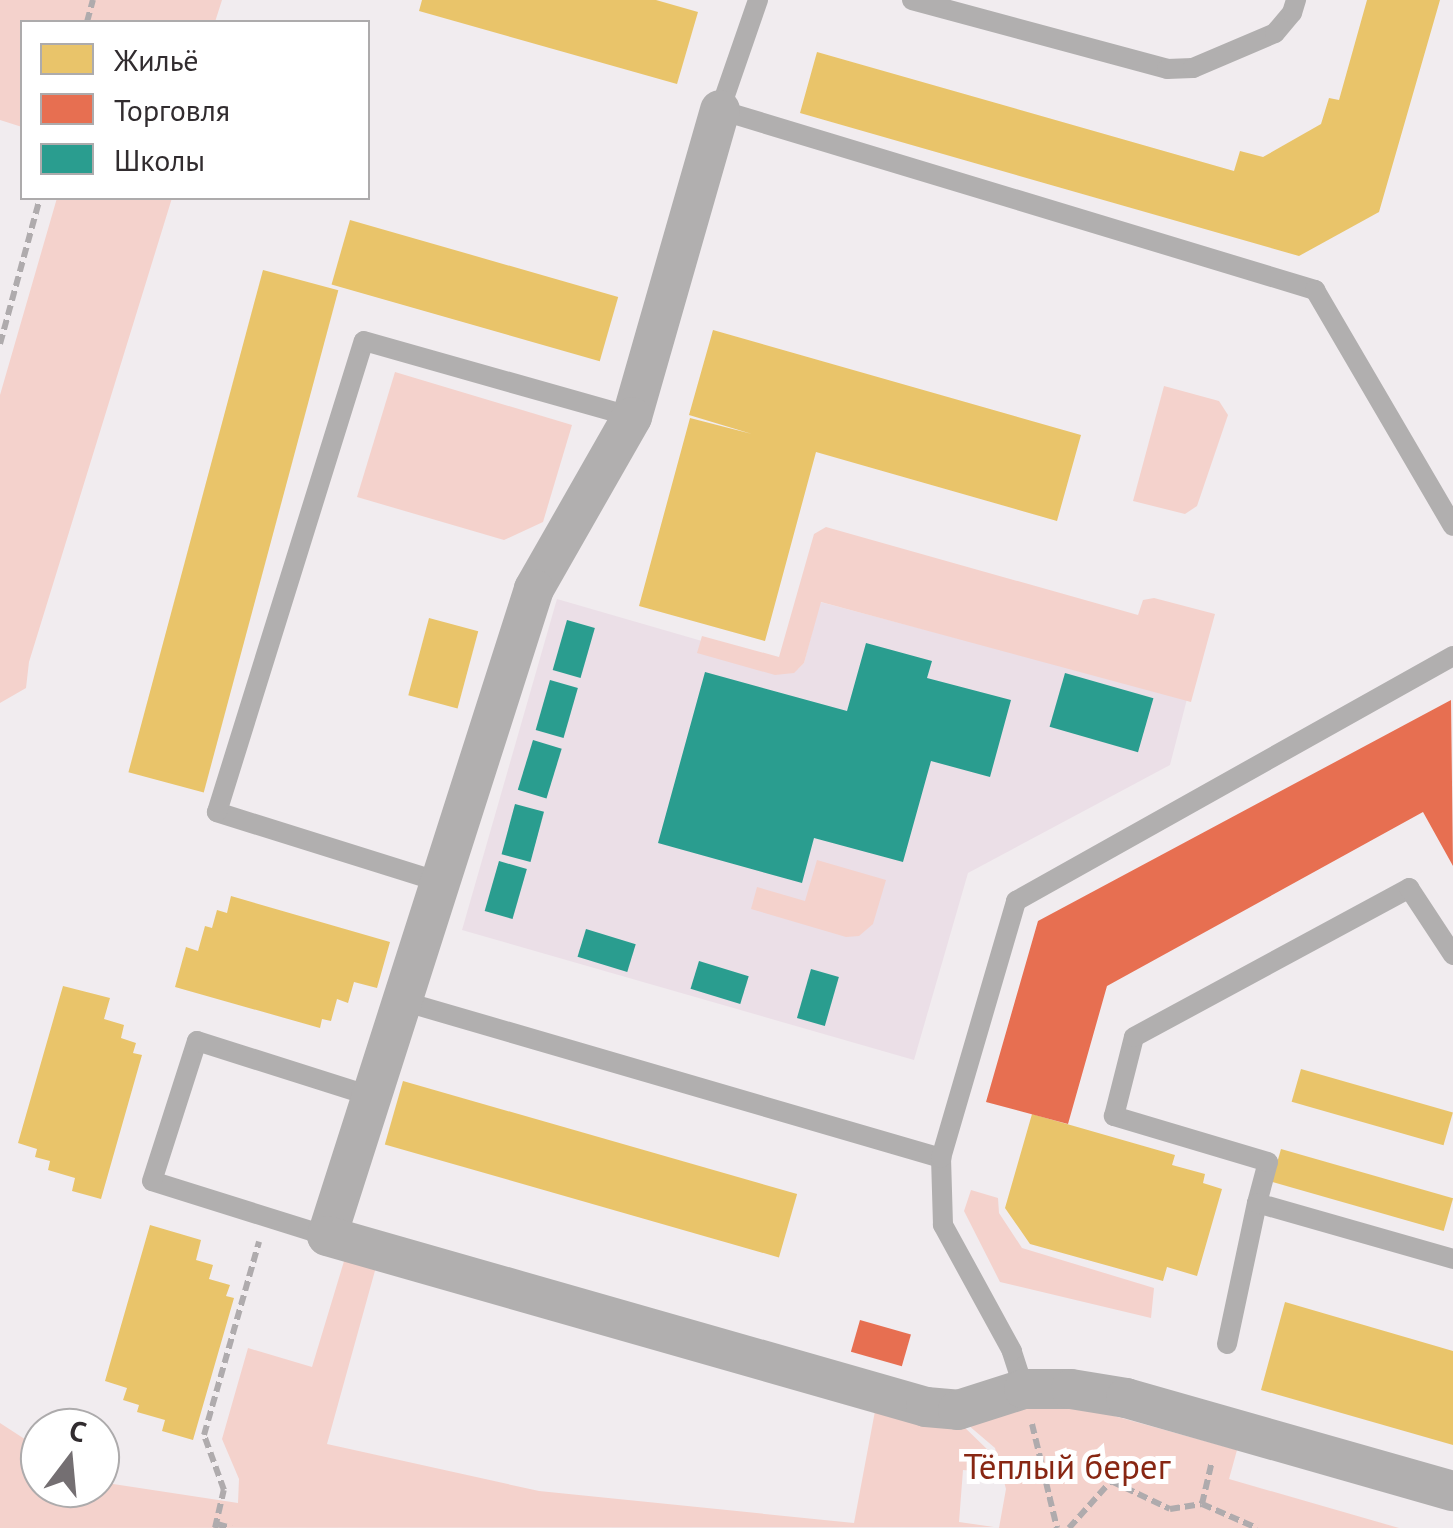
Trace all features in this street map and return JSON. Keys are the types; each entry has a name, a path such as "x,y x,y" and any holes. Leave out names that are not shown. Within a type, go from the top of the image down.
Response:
{"street":[{"path":"720,110 632,417 534,589 444,883 399,1000 327,1236 926,1408 958,1410 1024,1389 1071,1389 1126,1398 1453,1491"}],"lane":[{"path":"758,0 720,110 1314,290 1453,526"},
{"path":"912,0 1167,69 1193,68 1275,33 1292,13 1296,0"},
{"path":"444,883 217,812 364,340 632,417"},
{"path":"1024,1389 1012,1352 942,1225 941,1158 1016,900 1453,656"},
{"path":"1227,1344 1268,1162 1114,1116 1134,1037 1409,888 1453,955"},
{"path":"399,1000 941,1158"},
{"path":"327,1236 152,1180 197,1041 370,1096"},
{"path":"1257,1203 1453,1259"}],"path":[{"path":"0,344 39,200"},
{"path":"231,1528 216,1526 224,1490 204,1435 266,1217"},
{"path":"1024,1389 1057,1528"},
{"path":"1202,1504 1211,1464"},
{"path":"1069,1528 1112,1481 1170,1508 1202,1504 1257,1528"}],"shaded area":[{"path":"557,599 798,669 804,663 820,602 1187,699 1170,765 968,873 914,1060 462,930"}],"green space":[{"path":"0,0 222,0 216,20 20,20 20,126 0,120"},
{"path":"56,200 171,200 29,662 26,688 0,703 0,395"},
{"path":"395,372 572,425 543,522 504,540 357,497"},
{"path":"1164,386 1219,401 1228,415 1197,506 1185,514 1133,501"},
{"path":"826,527 1138,615 1143,600 1154,598 1215,614 1191,702 821,602 804,663 794,673 775,675 697,653 702,636 779,657 814,534"},
{"path":"817,860 886,880 873,924 859,936 846,937 751,909 757,887 805,901"},
{"path":"971,1190 998,1198 999,1213 1022,1248 1154,1288 1151,1318 1000,1282 964,1211"},
{"path":"348,1248 376,1267 327,1444 539,1491 854,1523 875,1411 958,1421 990,1452 996,1473 963,1470 959,1522 994,1527 0,1528 0,1423 20,1436 20,1508 120,1508 120,1485 238,1503 239,1479 222,1439 248,1348 312,1367"},
{"name":"Тёплый берег","path":"1046,1397 1237,1450 1229,1479 1399,1528 999,1528 1006,1489 995,1448 961,1419"}],"building: Жильё":[{"path":"422,0 656,0 698,12 677,84 419,11"},
{"path":"1367,0 1440,0 1379,212 1299,256 800,113 817,52 1234,171 1240,151 1263,157 1321,124 1329,98 1339,100"},
{"path":"350,220 618,297 600,361 332,284"},
{"path":"263,270 338,290 204,792 128,772"},
{"path":"713,330 1081,435 1057,521 816,452 765,641 639,606 690,418 752,434 689,415"},
{"path":"429,618 478,631 458,708 408,695"},
{"path":"231,896 390,942 377,988 354,982 348,1003 337,999 331,1021 322,1019 320,1028 175,987 186,947 198,951 205,926 212,928 217,910 227,913"},
{"path":"63,986 110,998 104,1019 124,1025 121,1038 136,1043 133,1053 142,1055 101,1199 72,1191 75,1178 48,1170 50,1161 35,1157 37,1149 18,1143"},
{"path":"1301,1069 1453,1113 1444,1145 1292,1102"},
{"path":"403,1081 797,1194 779,1257 385,1144"},
{"path":"1032,1114 1175,1155 1172,1165 1205,1174 1203,1183 1222,1189 1197,1276 1167,1267 1163,1281 1030,1244 1005,1208"},
{"path":"1281,1149 1453,1198 1444,1231 1272,1182"},
{"path":"150,1225 201,1240 196,1260 213,1265 209,1279 230,1285 226,1296 234,1298 193,1440 162,1431 165,1420 137,1412 139,1405 123,1400 127,1388 105,1381"},
{"path":"1285,1302 1453,1351 1453,1445 1261,1390"}],"building: Торговля":[{"path":"1451,700 1453,866 1423,812 1107,986 1068,1124 986,1102 1038,921"},
{"path":"860,1320 911,1335 902,1366 851,1352"}],"building: Школы":[{"path":"567,620 595,628 581,678 553,670"},
{"path":"866,643 932,661 927,678 1011,700 990,777 931,761 903,862 814,838 802,883 658,843 705,672 847,711"},
{"path":"1065,673 1153,698 1138,752 1050,727"},
{"path":"550,680 578,688 564,738 536,730"},
{"path":"533,740 562,749 546,798 518,790"},
{"path":"515,804 544,812 531,862 502,854"},
{"path":"499,861 527,869 513,919 485,911"},
{"path":"586,929 636,944 627,972 578,957"},
{"path":"699,961 749,976 740,1004 691,989"},
{"path":"811,969 839,977 825,1026 797,1018"}]}
